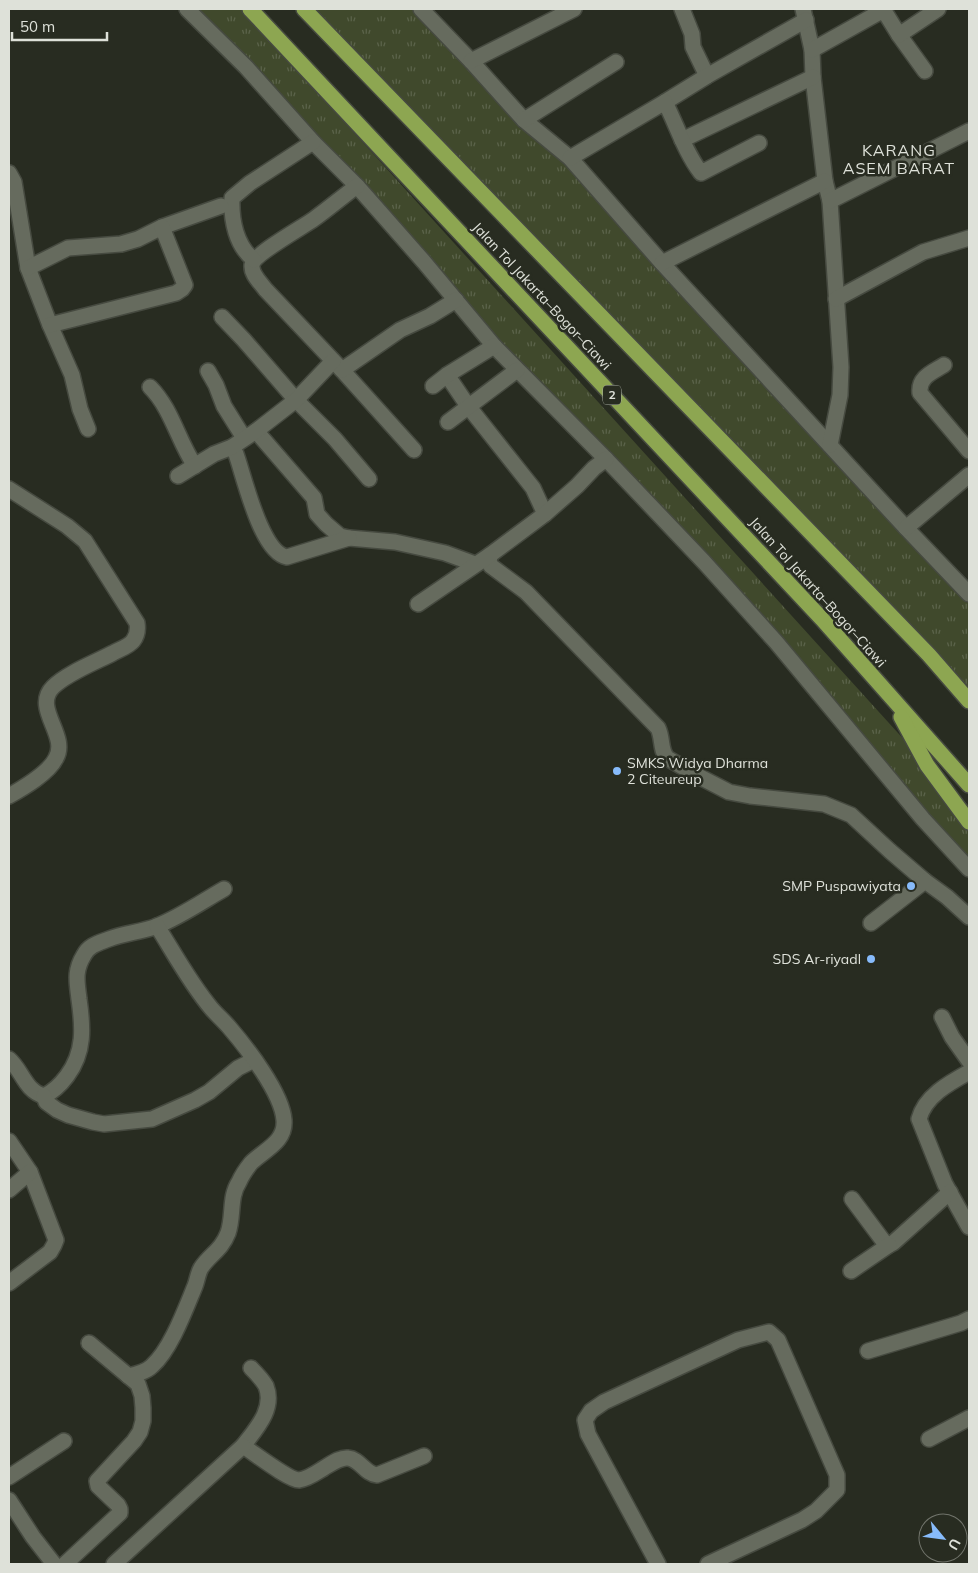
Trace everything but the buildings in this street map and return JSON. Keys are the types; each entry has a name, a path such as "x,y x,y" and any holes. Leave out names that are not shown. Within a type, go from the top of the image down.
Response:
{"highway":[{"name":"Jalan Tol Jakarta–Bogor–Ciawi","path":"250,9 816,611 969,786"},
{"name":"Jalan Tol Jakarta–Bogor–Ciawi","path":"304,9 929,655 969,701"},
{"path":"929,655 969,689"},
{"path":"889,694 927,765 969,822"}],"street":[{"path":"187,9 246,67 313,142 357,186 494,346 606,459 704,562 776,642 923,819 969,870"},
{"path":"421,9 524,120 570,158 662,263 969,594"},
{"path":"471,61 574,9"},
{"path":"682,9 692,34 693,47 707,76"},
{"path":"913,9 916,25"},
{"path":"899,36 938,9"},
{"path":"812,50 880,12 886,14 899,36 925,71"},
{"path":"570,158 665,102 805,14 812,50 813,78 830,202 841,367 840,394 830,444"},
{"path":"524,120 616,62"},
{"path":"682,140 813,78"},
{"path":"665,102 686,149 701,173 759,142"},
{"path":"830,202 969,131"},
{"path":"254,260 242,248 238,238 233,221 232,198 250,183 313,142"},
{"path":"9,173 14,182 28,268 72,376 80,409 88,429"},
{"path":"662,263 826,181"},
{"path":"357,186 314,219 254,260 252,267 254,275 259,282 414,450"},
{"path":"28,268 68,248 121,244 221,206"},
{"path":"50,325 182,290 185,285 162,228"},
{"path":"836,299 923,252 969,238"},
{"path":"178,476 244,438 338,366 456,300"},
{"path":"222,317 296,400 335,439 369,479"},
{"path":"433,386 447,375 494,346"},
{"path":"944,364 922,380 920,383 920,393 969,451"},
{"path":"448,422 517,370"},
{"path":"208,371 224,406 244,438 314,498 318,514 340,536 395,542 445,553 475,564"},
{"path":"447,375 468,406 533,488 545,514"},
{"path":"150,387 158,395 166,408 186,452 195,466"},
{"path":"244,438 236,454 255,514 263,531 280,554 287,557 349,538"},
{"path":"418,604 490,555 545,514 606,459"},
{"path":"906,528 969,475"},
{"path":"9,489 67,526 85,541 137,623 138,628 135,637 128,645 73,673 51,689 46,702 59,744 58,755 50,767 9,796"},
{"path":"490,555 489,563 491,566 526,592 658,728 662,735 664,754 667,758 730,792 824,804 851,815 890,851 969,917"},
{"path":"871,923 925,881"},
{"path":"9,1058 35,1093 44,1096 54,1090 76,1062 79,1054 82,1028 76,974 83,955 92,945 116,936 157,926 224,889"},
{"path":"128,1376 143,1372 153,1366 166,1348 183,1315 201,1268 219,1250 227,1235 232,1222 234,1191 238,1183 252,1163 275,1145 282,1132 284,1119 277,1095 254,1060 230,1028 211,1007 157,926"},
{"path":"942,1017 952,1037 969,1061"},
{"path":"44,1096 46,1102 68,1116 93,1122 104,1124 152,1118 195,1100 209,1092 238,1068 254,1060"},
{"path":"969,1072 938,1091 921,1110 919,1119 945,1184 969,1226"},
{"path":"9,1141 30,1172 55,1235 56,1243 50,1252 9,1283"},
{"path":"9,1190 30,1172"},
{"path":"851,1271 888,1244 893,1243 950,1192"},
{"path":"852,1200 884,1242 888,1244"},
{"path":"868,1350 969,1319"},
{"path":"658,1564 588,1434 585,1420 591,1411 604,1402 738,1340 769,1332 778,1340 837,1475 836,1490 816,1511 802,1520 708,1564"},
{"path":"65,1564 120,1513 118,1505 98,1486 97,1481 134,1441 140,1432 143,1421 142,1396 138,1384 89,1343"},
{"path":"114,1564 243,1446 263,1420 268,1406 266,1386 251,1368"},
{"path":"930,1439 969,1418"},
{"path":"9,1477 64,1441"},
{"path":"243,1446 289,1477 299,1480 344,1458 354,1460 368,1473 377,1476 424,1456"},
{"path":"9,1500 33,1537 54,1564"}],"green space":[{"path":"187,9 242,9 927,765 969,806 969,871 710,569"},
{"path":"305,9 423,9 969,591 969,701"}],"place":[{"name":"SMKS Widya Dharma 2 Citeureup","path":"617,771"},
{"name":"SMP Puspawiyata","path":"911,886"},
{"name":"SDS Ar-riyadl","path":"871,959"}],"district":[{"name":"KARANG ASEM BARAT","path":"899,159"}]}
